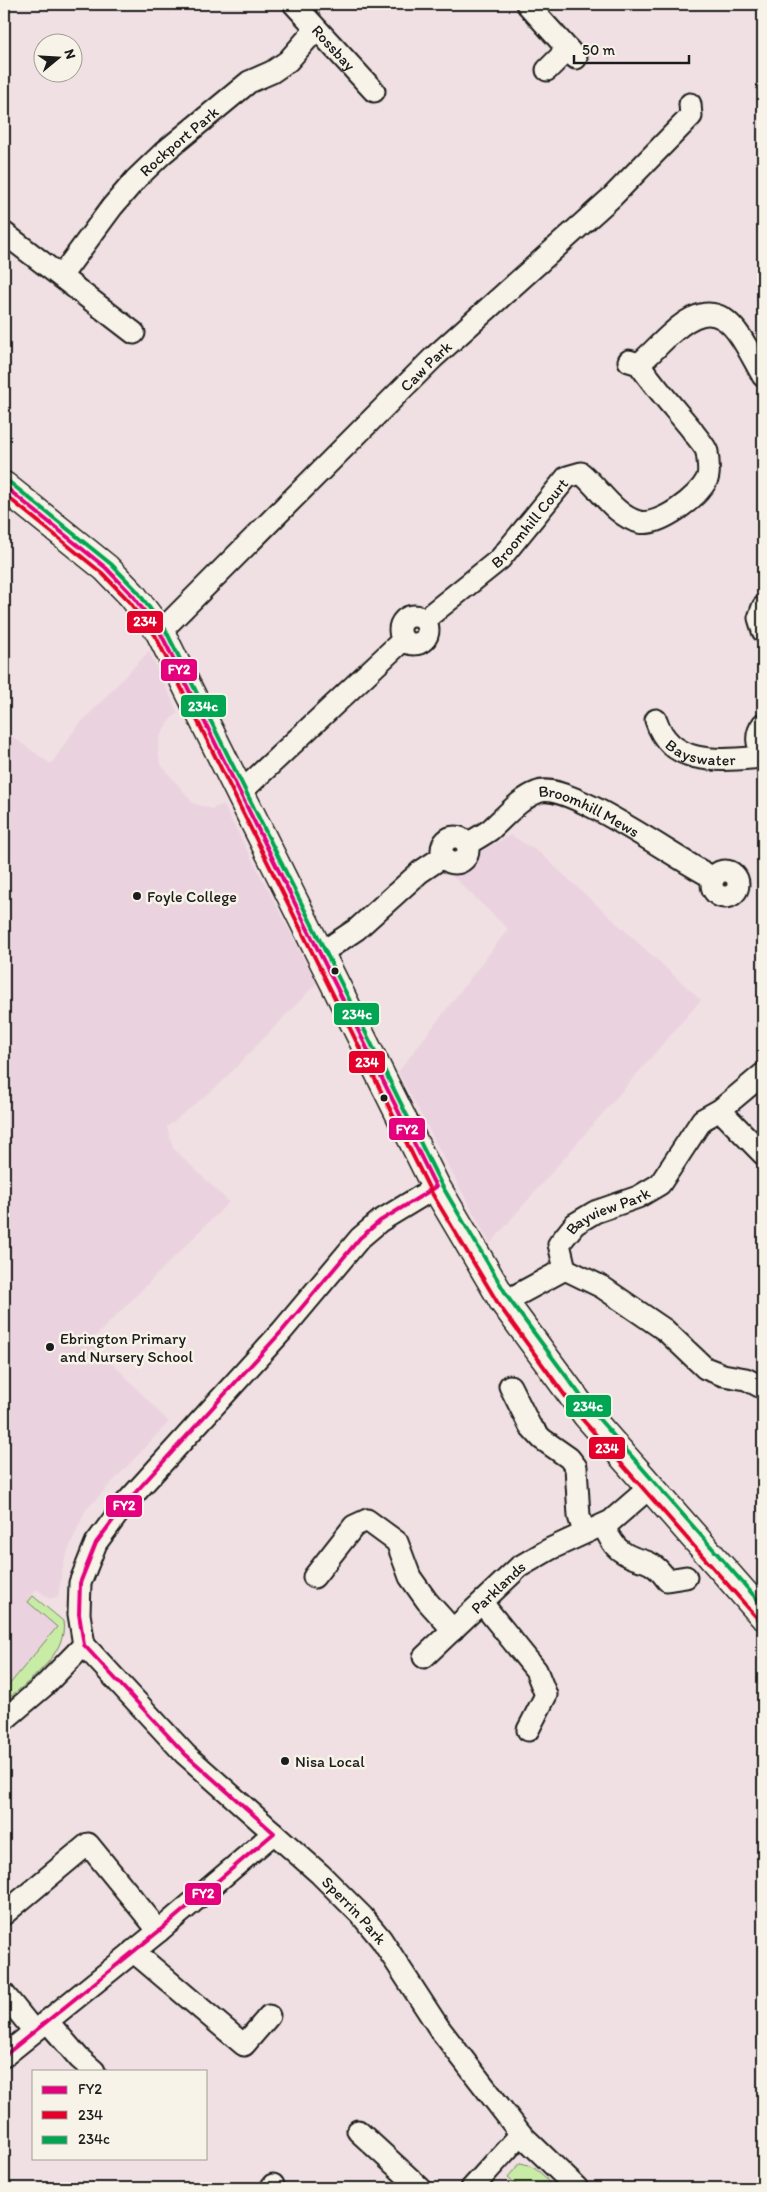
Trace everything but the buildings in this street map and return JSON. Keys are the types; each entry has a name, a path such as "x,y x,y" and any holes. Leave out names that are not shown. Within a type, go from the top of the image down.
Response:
{"highway":[{"path":"4,486 106,568 132,595 160,632 436,1187 504,1302 587,1414 649,1488 763,1615"}],"street":[{"name":"Rossbay","path":"294,4 374,91"},
{"path":"528,4 572,53 547,70"},
{"name":"Rockport Park","path":"62,276 112,207 136,179 249,82 272,72 288,61 316,29"},
{"name":"Caw Park","path":"160,632 432,358 612,197 691,116 690,104"},
{"path":"4,233 134,333"},
{"name":"Broomhill Court","path":"240,793 403,640 411,644 423,640 428,628 424,620 500,559 567,477 581,473 621,512 640,523 659,519 691,499 708,478 706,451 634,363 690,318 702,314 716,314 725,318 742,337 763,376"},
{"path":"763,607 759,618 763,631"},
{"name":"Bayswater","path":"656,720 660,733 669,745 681,754 726,760 763,758 758,746 757,735 763,724"},
{"name":"Broomhill Mews","path":"321,953 357,929 420,872 444,856 450,862 463,860 468,853 467,844 488,831 516,806 539,792 558,791 629,827 714,878"},
{"name":"Bayview Park","path":"565,1269 559,1244 575,1224 595,1212 638,1196 660,1184 702,1120 720,1110 763,1074"},
{"path":"720,1110 763,1154"},
{"path":"4,1720 44,1686 91,1652 79,1614 80,1583 96,1543 125,1504 276,1339 360,1238 380,1221 436,1187"},
{"path":"504,1302 565,1269 602,1288 664,1330 705,1368 723,1375 746,1378 763,1388"},
{"path":"510,1386 530,1426 542,1439 569,1458 576,1468 579,1516 622,1552 647,1561 658,1568 667,1580 686,1578"},
{"name":"Parklands","path":"424,1657 519,1567 593,1528 611,1521 649,1488"},
{"path":"314,1577 354,1526 368,1520 397,1542 410,1577 427,1601 453,1630"},
{"path":"482,1603 536,1670 546,1695 528,1730"},
{"name":"Sperrin Park","path":"91,1652 185,1754 330,1884 381,1939 438,2028 520,2134 577,2188"},
{"path":"4,2056 159,1931 274,1833"},
{"path":"4,1914 88,1844 159,1931"},
{"path":"133,1952 244,2045 268,2016"},
{"path":"4,1994 93,2070"},
{"path":"358,2131 420,2188"},
{"path":"472,2188 520,2134"}],"shaded area":[{"path":"149,651 178,713 168,722 160,737 158,750 160,763 193,803 212,809 223,804 317,983 219,1085 167,1127 173,1148 229,1202 91,1341 169,1422 85,1511 64,1561 58,1596 50,1599 37,1589 28,1602 57,1627 4,1691 4,731 51,764 75,729"},
{"path":"511,835 540,853 701,1000 490,1244 398,1072 508,929 446,870"}],"green space":[{"path":"33,1596 63,1621 63,1633 53,1656 44,1667 4,1702 4,1691 57,1627 28,1602"},
{"path":"520,2163 529,2165 538,2171 550,2185 547,2188 520,2188 508,2177"}],"transit line":[{"name":"234c","path":"8,481 111,564 137,591 165,629 441,1184 509,1299 592,1411 763,1606"},
{"name":"FY2","path":"4,486 106,568 132,595 160,632 436,1187 380,1221 360,1238 282,1331 125,1504 96,1543 80,1583 79,1614 84,1645 185,1754 274,1833 159,1931 4,2056"},
{"name":"234","path":"4,494 102,573 127,599 155,635 430,1190 499,1305 582,1419 758,1619"}],"place":[{"name":"Foyle College","path":"137,896"},
{"name":"Ebrington Primary and Nursery School","path":"50,1347"},
{"name":"Nisa Local","path":"285,1761"}]}
